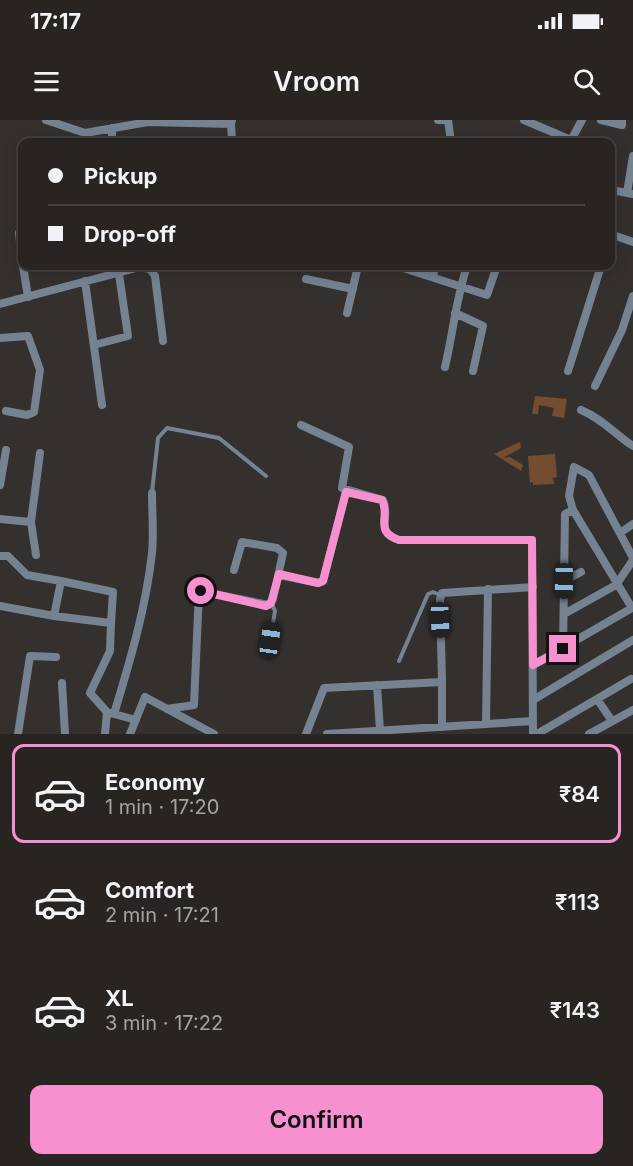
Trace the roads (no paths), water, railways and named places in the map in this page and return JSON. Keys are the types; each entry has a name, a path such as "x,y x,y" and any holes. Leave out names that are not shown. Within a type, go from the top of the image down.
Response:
{"street":[{"path":"46,120 91,132 148,122 231,122 232,138"},
{"path":"438,120 448,120 450,138"},
{"path":"524,120 563,138"},
{"path":"572,138 582,120"},
{"path":"601,120 622,125 622,120"},
{"path":"112,128 112,138"},
{"path":"90,138 91,132"},
{"path":"615,191 630,193 633,156"},
{"path":"615,236 633,242"},
{"path":"24,270 28,297"},
{"path":"0,304 131,270"},
{"path":"151,270 155,276 163,341"},
{"path":"347,313 357,270"},
{"path":"413,270 496,298"},
{"path":"433,277 434,270"},
{"path":"445,367 455,323 460,286 466,270"},
{"path":"487,295 496,270"},
{"path":"568,370 600,270"},
{"path":"94,345 128,336 119,274"},
{"path":"306,279 353,289"},
{"path":"85,281 102,405"},
{"path":"595,386 631,313 633,296"},
{"path":"455,313 483,326 473,371"},
{"path":"0,338 28,336 40,370 32,415 6,411"},
{"path":"581,410 595,416 621,440 633,446"},
{"path":"301,425 349,447 350,453 342,486 346,492 382,500 385,531 390,537 399,540 532,540 533,722 535,734 632,679"},
{"path":"0,485 6,450"},
{"path":"36,555 31,522 40,453"},
{"path":"533,665 633,608 616,585 573,510 569,496 574,467 589,475 633,559 616,585 564,614"},
{"path":"279,574 318,583 323,581 346,492"},
{"path":"105,734 134,645 147,584 152,551 152,493"},
{"path":"563,649 565,514 573,510"},
{"path":"0,519 31,522"},
{"path":"620,533 633,524"},
{"path":"167,709 190,708 195,703 199,591 260,605 271,603 279,574 282,551 247,541 240,544 234,570"},
{"path":"0,556 8,556 27,575 113,592 110,651 90,693 110,713 136,720"},
{"path":"564,581 581,572"},
{"path":"54,616 61,581"},
{"path":"442,727 441,595 488,589 533,587"},
{"path":"486,724 488,589"},
{"path":"0,606 111,623"},
{"path":"533,700 633,640"},
{"path":"18,734 30,656 56,657"},
{"path":"306,734 324,688 442,682"},
{"path":"62,683 65,734"},
{"path":"377,685 378,732"},
{"path":"130,734 145,697 214,734"},
{"path":"597,699 612,721"},
{"path":"589,734 633,710"},
{"path":"327,734 533,722"}],"lane":[{"path":"152,493 158,438 167,428 219,438 266,476"},
{"path":"399,661 428,594 433,592 441,595"},
{"path":"270,640 274,611 271,603"}]}
